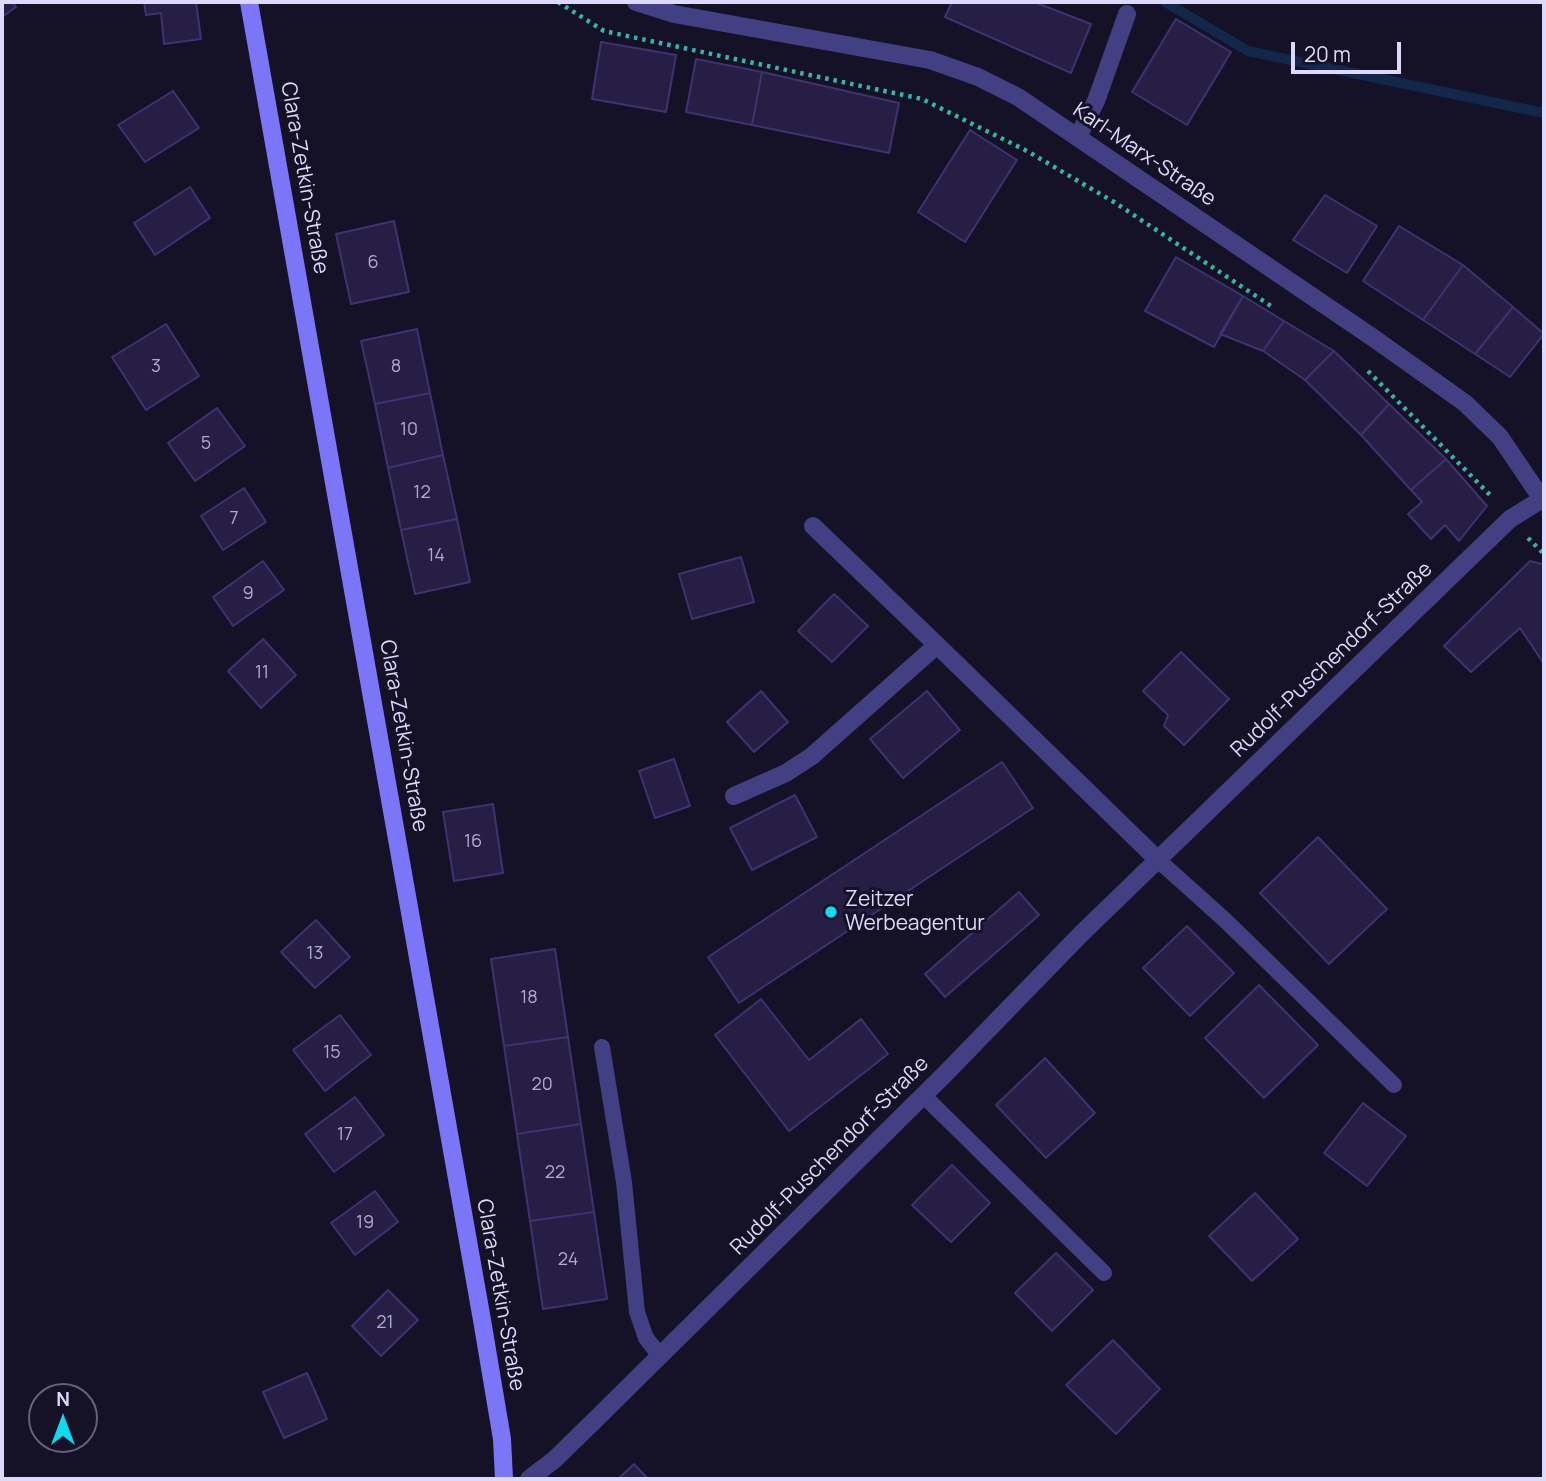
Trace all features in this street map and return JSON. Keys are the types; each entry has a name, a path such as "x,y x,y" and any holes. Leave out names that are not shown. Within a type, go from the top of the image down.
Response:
{"street":[{"name":"Clara-Zetkin-Straße","path":"249,2 486,1346 502,1439 504,1479"},
{"name":"Karl-Marx-Straße","path":"636,2 674,14 930,60 978,77 1018,97 1465,403 1500,437 1544,498"},
{"path":"1078,137 1096,101 1127,14"},
{"name":"Rudolf-Puschendorf-Straße","path":"529,1479 554,1460 1082,934 1510,519 1544,498"},
{"path":"813,526 1158,860"},
{"path":"734,796 786,773 812,756 937,645"}],"lane":[{"path":"1158,860 1226,921 1394,1085"},
{"path":"602,1047 624,1182 637,1312 646,1338 660,1356"},
{"path":"923,1095 1104,1273"}],"path":[{"path":"558,2 604,32 922,99 1027,151 1114,202 1274,307"},
{"path":"1363,366 1494,499 1544,554"}],"building":[{"path":"2,2 12,2 16,7 2,17"},
{"path":"144,2 196,2 201,39 164,44 161,13 146,15"},
{"path":"952,2 1034,2 1091,24 1071,73 945,17"},
{"path":"1176,19 1231,52 1187,125 1132,92"},
{"path":"601,42 676,55 666,112 592,99"},
{"path":"696,59 762,72 752,125 686,112"},
{"path":"762,72 899,103 889,153 752,125"},
{"path":"173,91 199,128 145,162 118,125"},
{"path":"970,130 1017,160 965,242 918,212"},
{"path":"190,187 210,218 155,255 134,223"},
{"path":"1325,195 1377,226 1347,273 1293,240"},
{"path":"394,221 409,292 351,304 336,234"},
{"path":"1399,226 1463,265 1423,320 1363,281"},
{"path":"1176,257 1243,296 1214,347 1145,311"},
{"path":"1463,265 1513,307 1475,354 1423,320"},
{"path":"1243,296 1284,321 1263,351 1220,334"},
{"path":"1513,307 1544,334 1510,377 1475,354"},
{"path":"1284,321 1334,351 1305,380 1263,351"},
{"path":"166,324 199,376 146,410 112,357"},
{"path":"417,329 430,393 375,404 361,341"},
{"path":"1334,351 1389,404 1361,435 1305,380"},
{"path":"430,393 443,455 388,468 375,404"},
{"path":"1389,404 1446,459 1411,490 1361,435"},
{"path":"217,408 245,446 195,481 168,443"},
{"path":"443,455 457,519 401,530 388,468"},
{"path":"1446,459 1487,506 1459,541 1445,525 1431,539 1408,514 1422,502 1411,490"},
{"path":"244,488 266,522 223,550 201,516"},
{"path":"457,519 470,582 415,594 401,530"},
{"path":"741,557 754,602 692,619 679,574"},
{"path":"263,561 284,590 233,626 213,597"},
{"path":"1530,561 1542,564 1544,568 1544,659 1542,661 1520,628 1471,672 1444,646"},
{"path":"834,594 868,626 832,662 798,631"},
{"path":"263,639 296,675 261,708 228,671"},
{"path":"1181,652 1229,699 1184,745 1164,726 1168,715 1143,691"},
{"path":"761,691 788,722 754,752 727,722"},
{"path":"927,691 960,730 903,778 870,739"},
{"path":"674,759 690,806 655,818 639,771"},
{"path":"1002,762 1033,808 739,1003 708,957"},
{"path":"795,795 817,837 752,870 730,828"},
{"path":"493,804 503,873 454,881 443,812"},
{"path":"1318,837 1387,909 1329,964 1260,893"},
{"path":"1019,892 1039,915 945,997 925,974"},
{"path":"316,920 350,957 315,988 281,952"},
{"path":"1187,926 1234,973 1190,1016 1143,968"},
{"path":"555,949 568,1037 504,1046 491,959"},
{"path":"1259,985 1318,1045 1264,1098 1205,1038"},
{"path":"761,999 809,1060 861,1019 888,1054 789,1131 715,1035"},
{"path":"340,1015 371,1055 325,1091 293,1050"},
{"path":"568,1037 581,1124 517,1134 504,1046"},
{"path":"1045,1058 1095,1113 1046,1158 996,1105"},
{"path":"355,1097 384,1135 334,1172 305,1134"},
{"path":"1363,1103 1406,1136 1367,1186 1324,1153"},
{"path":"581,1124 594,1212 530,1221 517,1134"},
{"path":"952,1165 990,1203 951,1242 912,1205"},
{"path":"375,1191 398,1222 355,1255 331,1223"},
{"path":"1255,1193 1298,1239 1252,1281 1209,1236"},
{"path":"594,1212 607,1299 543,1309 530,1221"},
{"path":"1056,1253 1093,1290 1052,1331 1015,1293"},
{"path":"388,1290 418,1320 381,1356 352,1326"},
{"path":"1113,1340 1160,1389 1116,1434 1066,1385"},
{"path":"307,1373 327,1419 284,1438 263,1392"},
{"path":"634,1464 648,1479 618,1479"}],"waterway":[{"path":"1165,2 1248,51 1544,113"}],"place":[{"name":"Zeitzer Werbeagentur","path":"831,912"}]}
